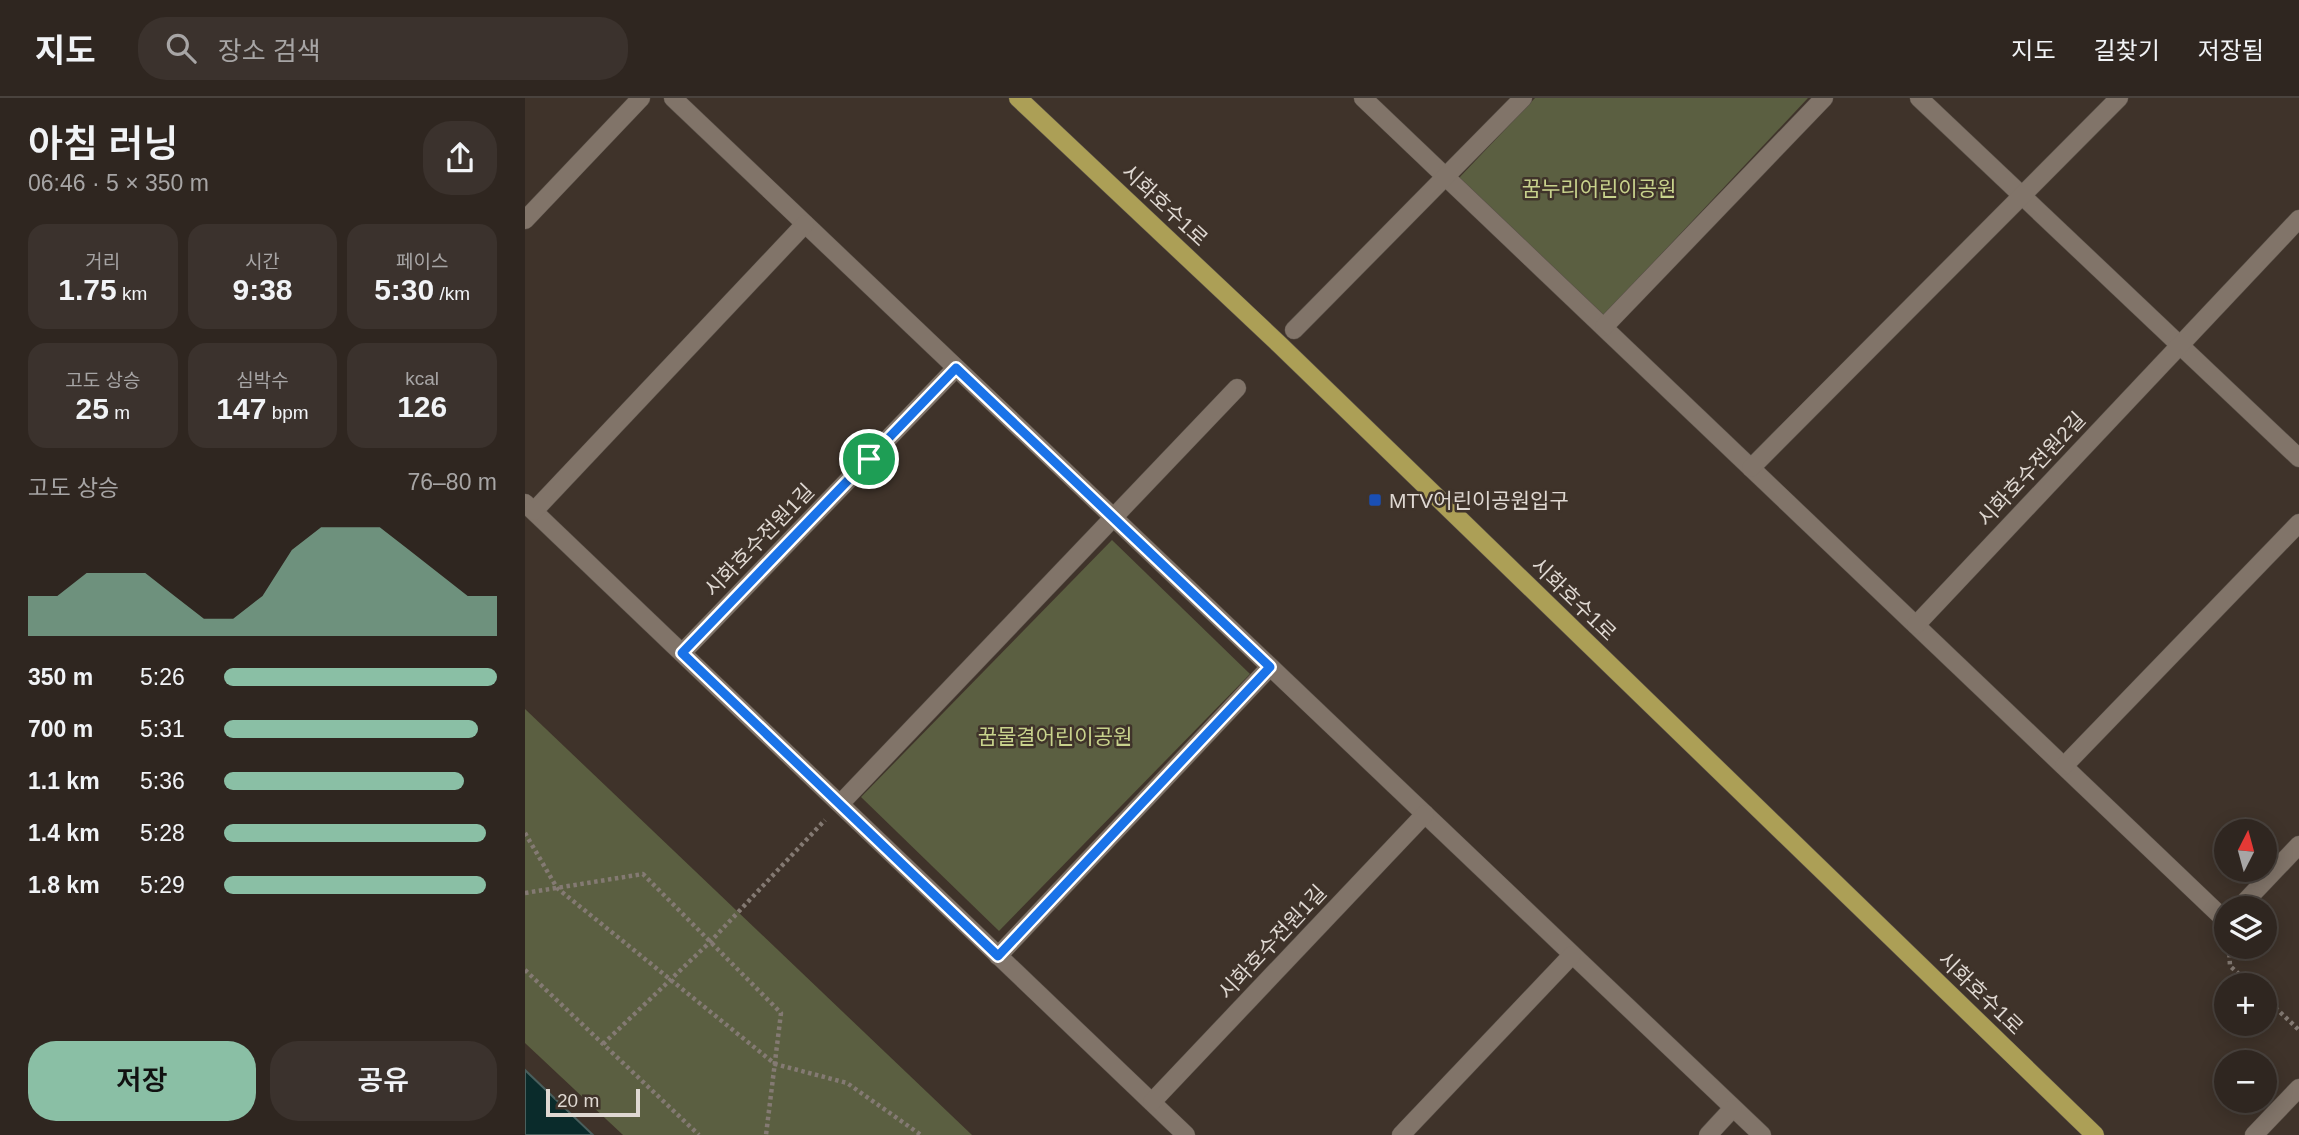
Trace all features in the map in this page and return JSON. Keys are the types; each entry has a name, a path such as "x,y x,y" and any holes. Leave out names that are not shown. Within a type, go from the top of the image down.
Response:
{"main road":[{"name":"시화호수1로","path":"1019,98 1280,345 2095,1135"}],"street":[{"path":"525,220 641,98"},
{"path":"673,98 1762,1135"},
{"path":"1363,98 2214,910"},
{"path":"1294,330 1523,98"},
{"path":"1604,327 1824,98"},
{"path":"1919,98 2299,458"},
{"path":"1751,468 2119,98"},
{"name":"시화호수전원2길","path":"1916,625 2299,219"},
{"path":"805,224 529,507 1186,1135"},
{"name":"시화호수전원1길","path":"682,653 956,368"},
{"path":"840,804 1237,388"},
{"path":"2064,766 2299,523"},
{"path":"998,956 1270,667"},
{"name":"시화호수전원1길","path":"1152,1102 1425,814"},
{"path":"2250,896 2299,845"},
{"path":"1401,1135 1572,955"},
{"path":"2254,1135 2299,1088"},
{"path":"1708,1135 1734,1108"}],"path":[{"path":"603,1044 710,942 840,804"},
{"path":"525,833 557,888 775,1064 847,1083 921,1135"},
{"path":"525,892 643,874 781,1013 766,1135"},
{"path":"525,970 699,1135"},
{"path":"2277,1009 2299,1030"}],"green space":[{"name":"꿈누리어린이공원","path":"1535,98 1808,98 1603,316 1457,180"},
{"name":"꿈물결어린이공원","path":"1112,540 1250,674 999,931 861,797"},
{"path":"525,709 972,1135 623,1135 525,1043"}],"water":[{"path":"525,1070 593,1135 525,1135"}],"place":[{"name":"MTV어린이공원입구","path":"1375,500"}],"route":[{"path":"956,368 1270,667 998,956 682,653 869,459 956,368"}]}
